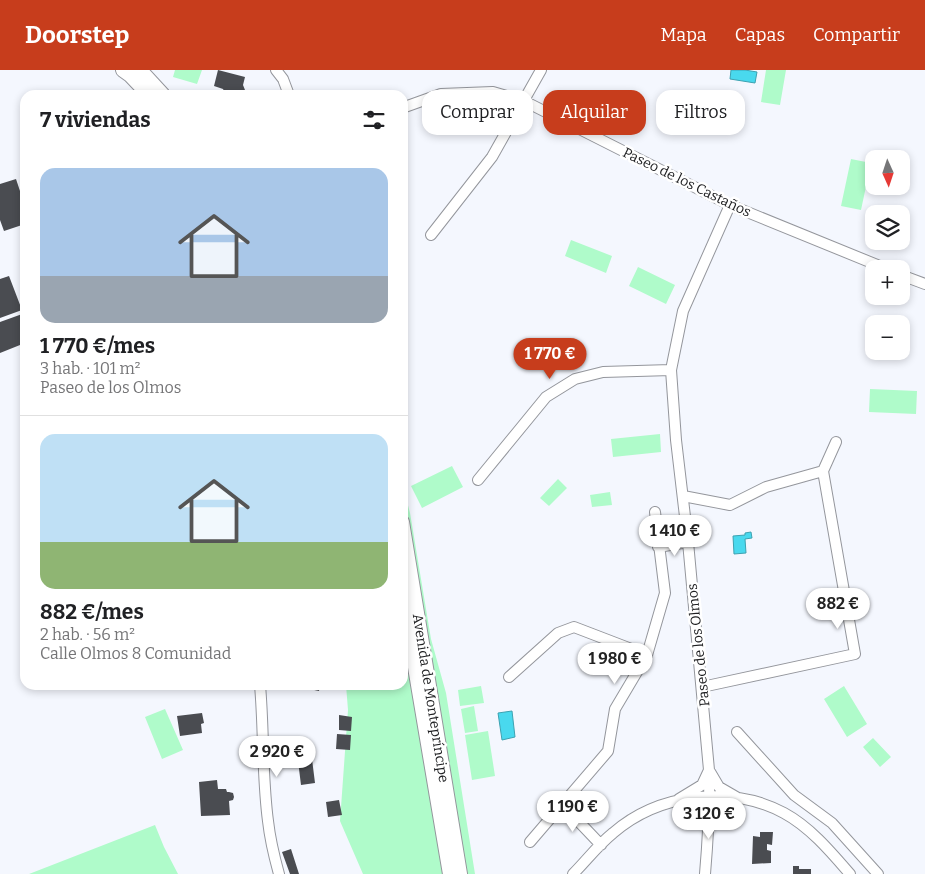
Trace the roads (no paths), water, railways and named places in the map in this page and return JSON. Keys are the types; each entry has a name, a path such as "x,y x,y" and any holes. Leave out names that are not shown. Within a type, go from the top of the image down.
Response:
{"street":[{"path":"123,70 144,90"},
{"path":"140,70 159,90"},
{"path":"276,70 283,79 287,90"},
{"path":"530,90 542,70"},
{"name":"Paseo de los Castaños","path":"408,106 422,101"},
{"name":"Paseo de los Castaños","path":"533,106 730,205 865,260"},
{"path":"431,235 492,157 505,135"},
{"name":"Paseo de los Olmos","path":"705,874 709,828 709,770 688,542 676,440 671,370 683,311 730,205"},
{"path":"910,278 925,284"},
{"path":"478,480 546,397 575,379 603,372 671,370"},
{"path":"702,687 855,654 823,470 836,442"},
{"path":"683,496 730,505 766,487 823,470"},
{"path":"530,842 608,751 615,708 647,655 665,593 655,512"},
{"path":"658,547 688,542"},
{"name":"Avenida de Montepríncipe","path":"408,558 460,874"},
{"name":"Avenida de Montepríncipe","path":"408,626 450,874"},
{"path":"509,677 558,633 574,627 647,655"},
{"path":"260,690 266,801 273,852 279,874"},
{"path":"738,732 794,795 832,823 878,874"},
{"path":"709,770 719,787 738,798"},
{"path":"573,874 613,833 655,807 679,799 702,785 709,770"},
{"path":"679,799 710,796 738,798 763,804 784,812 800,823 821,842 850,874"},
{"name":"Paseo de los Olmos","path":"709,828 720,808 738,798"},
{"path":"679,799 698,811 709,828"},
{"path":"562,804 602,845"},
{"path":"800,823 809,807"}],"water":[{"path":"731,70 757,72 755,83 730,79"},
{"path":"751,532 752,538 745,539 746,553 734,554 733,536 745,535 745,533"},
{"path":"512,711 515,737 502,740 498,713"}]}
